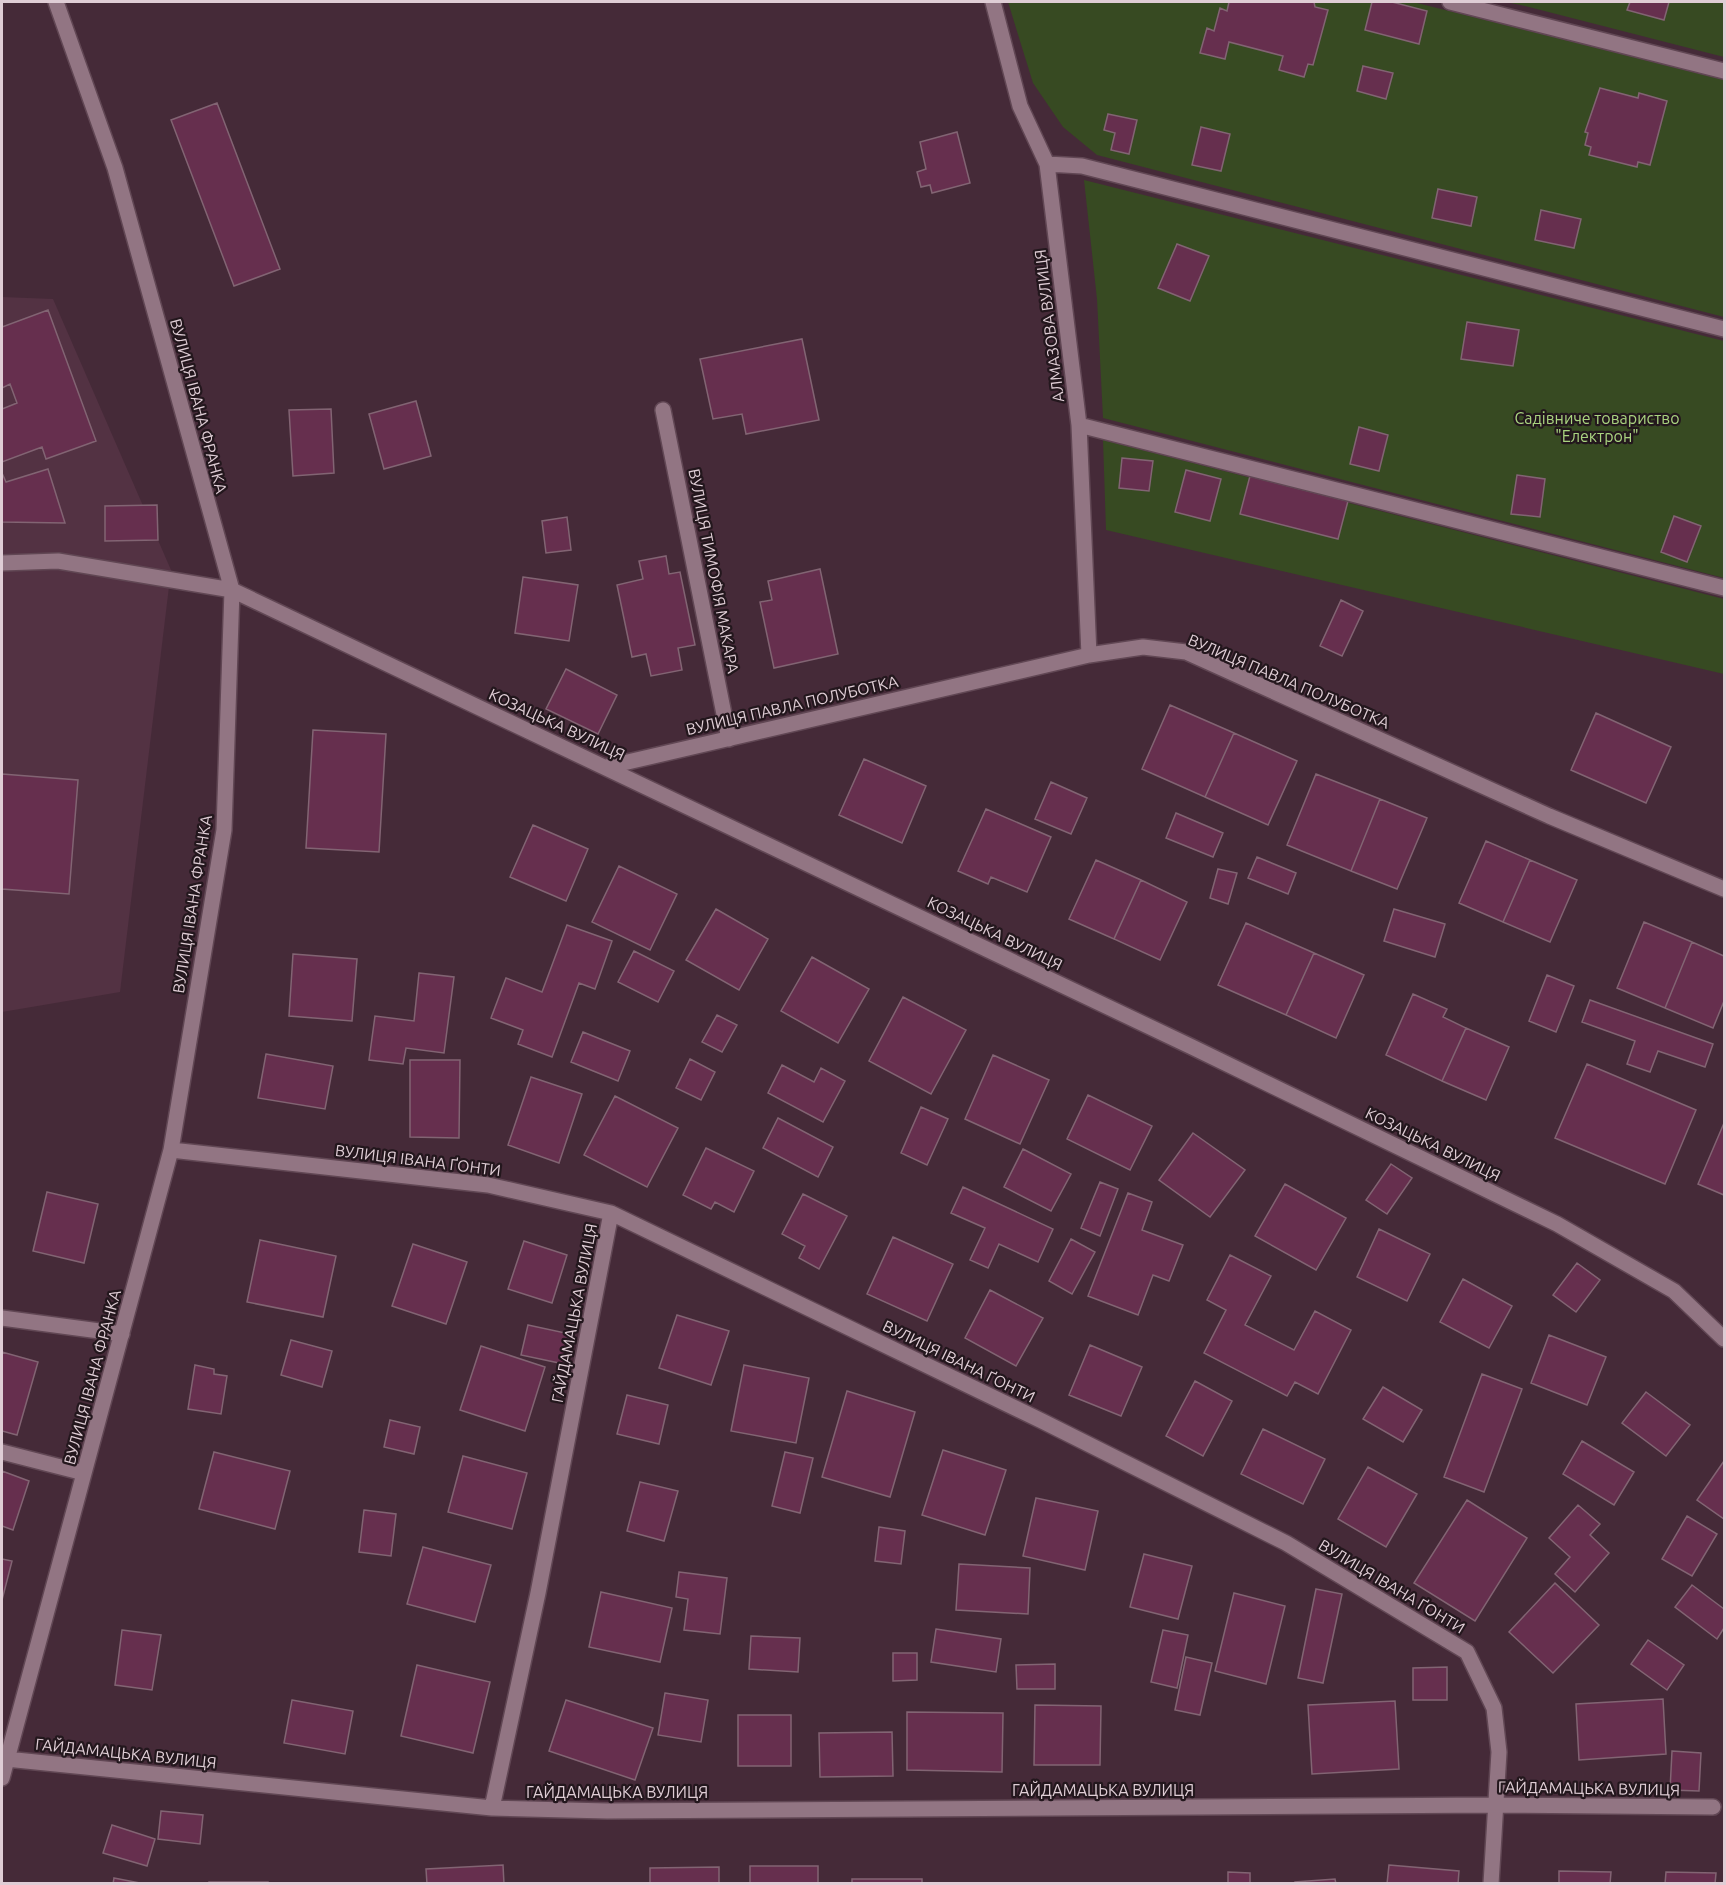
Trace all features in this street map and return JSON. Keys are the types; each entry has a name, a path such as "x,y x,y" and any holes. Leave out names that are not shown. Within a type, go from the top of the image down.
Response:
{"street":[{"name":"ВУЛИЦЯ ІВАНА ФРАНКА","path":"2,1778 171,1150 224,830 232,590 115,168 56,2"},
{"name":"АЛМАЗОВА ВУЛИЦЯ","path":"993,2 1020,106 1047,164 1079,425 1089,655"},
{"path":"1450,2 1725,71"},
{"path":"1047,164 1082,166 1725,329"},
{"name":"ВУЛИЦЯ ТИМОФІЯ МАКАРА","path":"663,410 729,739"},
{"path":"1079,425 1725,588"},
{"name":"КОЗАЦЬКА ВУЛИЦЯ","path":"2,563 58,561 232,590 1557,1224 1674,1291 1725,1339"},
{"name":"ВУЛИЦЯ ПАВЛА ПОЛУБОТКА","path":"606,767 1089,655 1143,647 1186,652 1549,816 1725,889"},
{"name":"ВУЛИЦЯ ІВАНА ҐОНТИ","path":"171,1150 488,1185 611,1213 1031,1416 1286,1543 1467,1652 1494,1708 1499,1752 1491,1884"},
{"name":"ГАЙДАМАЦЬКА ВУЛИЦЯ","path":"492,1808 538,1593 611,1213"},
{"path":"2,1318 122,1334"},
{"path":"2,1452 84,1473"},
{"name":"ГАЙДАМАЦЬКА ВУЛИЦЯ","path":"6,1759 492,1808 619,1811 1494,1805 1713,1808"}],"shaded area":[{"path":"2,297 53,299 171,570 120,992 2,1012"}],"green space":[{"path":"1008,2 1413,2 1724,80 1724,317 1097,155 1063,127 1033,83"},
{"path":"1506,2 1724,2 1724,57 1525,6"},
{"name":"Садівниче товариство \"Електрон\"","path":"1084,180 1724,341 1724,578 1103,418 1097,299"},
{"path":"1103,440 1724,599 1724,674 1106,530"}],"building":[{"path":"1229,2 1314,2 1315,7 1328,10 1313,65 1308,64 1304,77 1279,70 1283,56 1229,42 1225,59 1200,53 1207,28 1214,31 1220,8 1227,11"},
{"path":"1372,2 1392,2 1427,11 1419,44 1365,30"},
{"path":"1630,2 1669,2 1664,20 1627,10"},
{"path":"1363,66 1393,73 1386,99 1357,91"},
{"path":"1600,88 1638,98 1639,93 1667,101 1650,165 1638,162 1637,167 1589,155 1591,147 1585,145 1588,133 1585,132"},
{"path":"217,103 280,269 234,286 171,120"},
{"path":"1108,114 1137,120 1129,154 1111,150 1115,133 1104,130"},
{"path":"1201,127 1230,134 1221,171 1192,165"},
{"path":"957,132 970,183 932,193 930,185 921,187 917,172 926,169 920,142"},
{"path":"1438,189 1477,197 1471,226 1432,218"},
{"path":"1541,210 1581,219 1574,248 1535,240"},
{"path":"1177,244 1209,256 1190,301 1158,288"},
{"path":"48,310 96,441 46,459 42,447 2,462 2,409 17,403 10,384 2,388 2,327"},
{"path":"1467,322 1519,330 1513,366 1461,359"},
{"path":"802,339 819,420 746,434 742,414 713,419 700,359"},
{"path":"416,401 431,456 384,469 369,414"},
{"path":"331,409 334,473 293,476 289,410"},
{"path":"1359,427 1388,435 1379,471 1350,464"},
{"path":"1122,458 1153,461 1149,491 1119,488"},
{"path":"48,469 65,523 2,522 2,473 6,482"},
{"path":"1186,470 1221,479 1210,521 1175,512"},
{"path":"1517,475 1545,479 1540,517 1511,514"},
{"path":"1250,476 1348,501 1338,539 1240,514"},
{"path":"157,505 158,540 105,541 105,506"},
{"path":"1674,516 1701,526 1687,562 1661,552"},
{"path":"567,517 571,550 546,553 542,521"},
{"path":"666,556 669,574 680,572 695,645 678,648 682,670 651,676 646,654 632,657 617,585 643,579 639,561"},
{"path":"820,569 838,654 774,668 760,602 772,600 768,581"},
{"path":"523,577 578,585 569,641 515,633"},
{"path":"1341,600 1363,611 1342,656 1320,646"},
{"path":"566,669 617,695 598,734 546,709"},
{"path":"1170,705 1234,733 1205,797 1142,769"},
{"path":"1596,713 1671,747 1646,803 1571,770"},
{"path":"313,730 386,734 379,852 306,848"},
{"path":"1234,733 1297,761 1268,825 1205,797"},
{"path":"864,759 926,786 902,843 839,815"},
{"path":"2,774 78,780 69,894 2,889"},
{"path":"1316,774 1380,799 1351,871 1287,845"},
{"path":"1051,782 1087,798 1071,834 1035,819"},
{"path":"1380,799 1427,818 1397,889 1351,871"},
{"path":"986,809 1051,837 1027,892 991,877 988,884 958,871"},
{"path":"1176,813 1223,833 1213,857 1166,838"},
{"path":"533,825 588,849 566,901 510,877"},
{"path":"1486,841 1530,860 1503,922 1459,903"},
{"path":"1257,857 1296,873 1288,894 1248,878"},
{"path":"1096,860 1141,880 1114,939 1069,919"},
{"path":"1530,860 1577,880 1550,942 1503,922"},
{"path":"619,866 677,894 650,950 592,922"},
{"path":"1218,869 1237,873 1228,904 1210,898"},
{"path":"1141,880 1187,902 1160,960 1114,939"},
{"path":"716,909 768,939 739,990 686,960"},
{"path":"1394,909 1445,924 1435,957 1384,941"},
{"path":"1644,922 1692,942 1665,1008 1617,988"},
{"path":"1246,923 1314,953 1286,1015 1218,985"},
{"path":"567,925 612,941 595,989 579,983 552,1057 518,1044 523,1030 491,1018 506,978 542,992"},
{"path":"1692,942 1724,956 1724,1001 1713,1028 1665,1008"},
{"path":"634,951 674,971 658,1002 618,982"},
{"path":"1314,953 1364,975 1336,1038 1286,1015"},
{"path":"293,954 357,959 352,1021 289,1016"},
{"path":"812,957 869,989 838,1043 781,1011"},
{"path":"419,973 454,977 444,1053 406,1048 403,1064 369,1060 375,1016 414,1021"},
{"path":"1547,975 1574,986 1556,1032 1529,1021"},
{"path":"1413,994 1447,1009 1443,1017 1466,1028 1442,1081 1386,1055"},
{"path":"903,997 966,1030 931,1094 869,1061"},
{"path":"1590,1000 1713,1044 1705,1067 1658,1051 1650,1072 1627,1064 1635,1041 1582,1022"},
{"path":"717,1015 737,1025 722,1052 702,1042"},
{"path":"1466,1028 1509,1047 1486,1100 1442,1081"},
{"path":"583,1032 630,1051 618,1081 571,1062"},
{"path":"266,1054 333,1066 325,1109 258,1098"},
{"path":"993,1055 1049,1080 1020,1144 965,1119"},
{"path":"690,1059 715,1072 701,1100 676,1088"},
{"path":"410,1060 460,1060 459,1138 410,1137"},
{"path":"1587,1064 1696,1110 1665,1184 1555,1138"},
{"path":"782,1065 814,1082 821,1068 845,1081 823,1122 768,1093"},
{"path":"531,1077 582,1094 559,1163 508,1145"},
{"path":"1088,1095 1152,1126 1130,1170 1067,1139"},
{"path":"615,1096 678,1128 647,1187 584,1155"},
{"path":"921,1107 948,1119 927,1165 901,1153"},
{"path":"778,1118 833,1147 818,1177 763,1148"},
{"path":"1724,1123 1724,1195 1698,1184"},
{"path":"1193,1133 1245,1170 1210,1217 1159,1180"},
{"path":"706,1148 754,1171 734,1212 715,1202 711,1209 683,1195"},
{"path":"1023,1149 1071,1174 1051,1211 1004,1187"},
{"path":"1391,1164 1412,1178 1387,1214 1366,1200"},
{"path":"1100,1182 1118,1189 1100,1236 1081,1228"},
{"path":"1285,1184 1346,1218 1316,1270 1255,1236"},
{"path":"963,1187 1053,1229 1038,1262 999,1244 988,1268 970,1260 985,1228 951,1213"},
{"path":"47,1192 98,1204 84,1263 33,1251"},
{"path":"1128,1193 1152,1202 1142,1230 1183,1245 1169,1281 1153,1275 1138,1315 1088,1296"},
{"path":"803,1194 847,1216 819,1269 799,1258 805,1246 782,1234"},
{"path":"1379,1229 1430,1254 1407,1301 1357,1277"},
{"path":"893,1237 953,1264 927,1321 867,1294"},
{"path":"1071,1239 1095,1252 1072,1294 1049,1281"},
{"path":"260,1240 336,1256 323,1317 247,1302"},
{"path":"524,1241 567,1255 552,1303 508,1289"},
{"path":"413,1244 467,1262 446,1324 392,1306"},
{"path":"1230,1255 1271,1276 1245,1325 1294,1350 1315,1311 1351,1330 1318,1394 1295,1382 1287,1396 1204,1353 1226,1310 1207,1300"},
{"path":"1577,1263 1600,1280 1576,1312 1553,1295"},
{"path":"1463,1279 1512,1306 1489,1348 1440,1322"},
{"path":"990,1290 1043,1318 1016,1366 965,1338"},
{"path":"677,1315 729,1331 711,1385 659,1368"},
{"path":"528,1325 570,1334 564,1364 521,1355"},
{"path":"1549,1335 1606,1357 1587,1405 1531,1383"},
{"path":"291,1340 332,1351 322,1387 281,1375"},
{"path":"1090,1345 1142,1367 1121,1416 1069,1395"},
{"path":"481,1346 545,1367 525,1431 460,1410"},
{"path":"2,1352 38,1362 17,1435 2,1431"},
{"path":"195,1365 214,1369 214,1374 227,1376 221,1414 188,1409"},
{"path":"744,1365 809,1378 796,1443 731,1431"},
{"path":"1482,1374 1522,1389 1484,1492 1444,1477"},
{"path":"1195,1381 1232,1401 1203,1456 1166,1436"},
{"path":"1383,1387 1422,1410 1403,1442 1363,1419"},
{"path":"847,1391 915,1412 890,1497 822,1477"},
{"path":"1646,1392 1690,1425 1666,1456 1622,1423"},
{"path":"627,1395 668,1405 659,1444 617,1434"},
{"path":"390,1420 420,1427 414,1454 384,1447"},
{"path":"1263,1429 1325,1459 1303,1504 1241,1474"},
{"path":"1582,1441 1634,1472 1614,1505 1563,1474"},
{"path":"943,1450 1006,1470 985,1535 922,1515"},
{"path":"214,1452 290,1471 275,1529 199,1509"},
{"path":"785,1452 813,1458 800,1513 772,1506"},
{"path":"463,1456 527,1473 512,1529 448,1512"},
{"path":"1724,1461 1724,1519 1697,1500"},
{"path":"1368,1467 1417,1494 1386,1547 1338,1519"},
{"path":"2,1471 29,1481 13,1530 2,1526"},
{"path":"640,1482 678,1491 664,1541 627,1531"},
{"path":"1036,1498 1098,1511 1085,1570 1023,1556"},
{"path":"1467,1500 1527,1538 1475,1621 1414,1583"},
{"path":"1578,1505 1600,1524 1590,1535 1609,1553 1575,1592 1555,1574 1570,1557 1549,1538"},
{"path":"364,1510 396,1514 391,1556 359,1552"},
{"path":"1687,1516 1717,1534 1692,1576 1662,1559"},
{"path":"879,1527 905,1531 901,1564 875,1561"},
{"path":"423,1547 491,1565 475,1622 407,1604"},
{"path":"1144,1554 1192,1566 1178,1619 1130,1607"},
{"path":"2,1559 12,1561 2,1600"},
{"path":"959,1564 1030,1568 1028,1614 956,1610"},
{"path":"679,1572 727,1578 720,1634 684,1630 688,1599 676,1597"},
{"path":"1555,1583 1599,1625 1553,1673 1509,1632"},
{"path":"1692,1585 1724,1609 1724,1628 1717,1639 1675,1607"},
{"path":"1316,1589 1342,1594 1323,1683 1298,1678"},
{"path":"601,1592 672,1608 660,1662 589,1647"},
{"path":"1234,1593 1285,1606 1266,1684 1215,1671"},
{"path":"936,1629 1001,1639 996,1672 931,1662"},
{"path":"122,1630 161,1635 152,1690 115,1685"},
{"path":"1163,1630 1188,1635 1177,1688 1151,1682"},
{"path":"751,1636 800,1638 798,1672 749,1669"},
{"path":"1648,1640 1684,1665 1667,1690 1631,1664"},
{"path":"893,1653 917,1653 917,1680 893,1681"},
{"path":"1186,1657 1212,1663 1200,1715 1175,1710"},
{"path":"1055,1664 1055,1689 1017,1689 1016,1665"},
{"path":"417,1665 490,1682 473,1753 401,1736"},
{"path":"1447,1667 1447,1700 1413,1700 1413,1668"},
{"path":"665,1693 708,1700 701,1742 658,1735"},
{"path":"1663,1699 1666,1754 1579,1760 1576,1704"},
{"path":"292,1700 353,1711 345,1754 284,1743"},
{"path":"566,1700 653,1728 635,1780 549,1751"},
{"path":"1395,1701 1399,1769 1312,1774 1308,1705"},
{"path":"1035,1705 1101,1706 1100,1765 1034,1765"},
{"path":"907,1712 1003,1713 1002,1772 907,1770"},
{"path":"738,1715 791,1715 791,1766 738,1766"},
{"path":"892,1732 893,1776 820,1777 819,1733"},
{"path":"1672,1751 1701,1753 1699,1791 1670,1790"},
{"path":"161,1811 203,1815 200,1844 158,1839"},
{"path":"112,1825 155,1839 147,1866 103,1853"},
{"path":"503,1865 504,1884 427,1884 426,1869"},
{"path":"1389,1865 1459,1871 1458,1884 1387,1884"},
{"path":"750,1866 818,1866 818,1884 750,1884"},
{"path":"719,1867 719,1884 650,1884 650,1868"},
{"path":"1559,1871 1611,1872 1610,1884 1559,1884"},
{"path":"1228,1872 1250,1873 1250,1884 1228,1884"},
{"path":"1666,1872 1716,1873 1715,1884 1665,1884"},
{"path":"114,1878 145,1884 113,1884"},
{"path":"852,1879 922,1879 922,1884 852,1884"},
{"path":"1335,1879 1336,1884 1295,1884 1295,1882"},
{"path":"209,1882 268,1882 268,1884 209,1884"}]}
